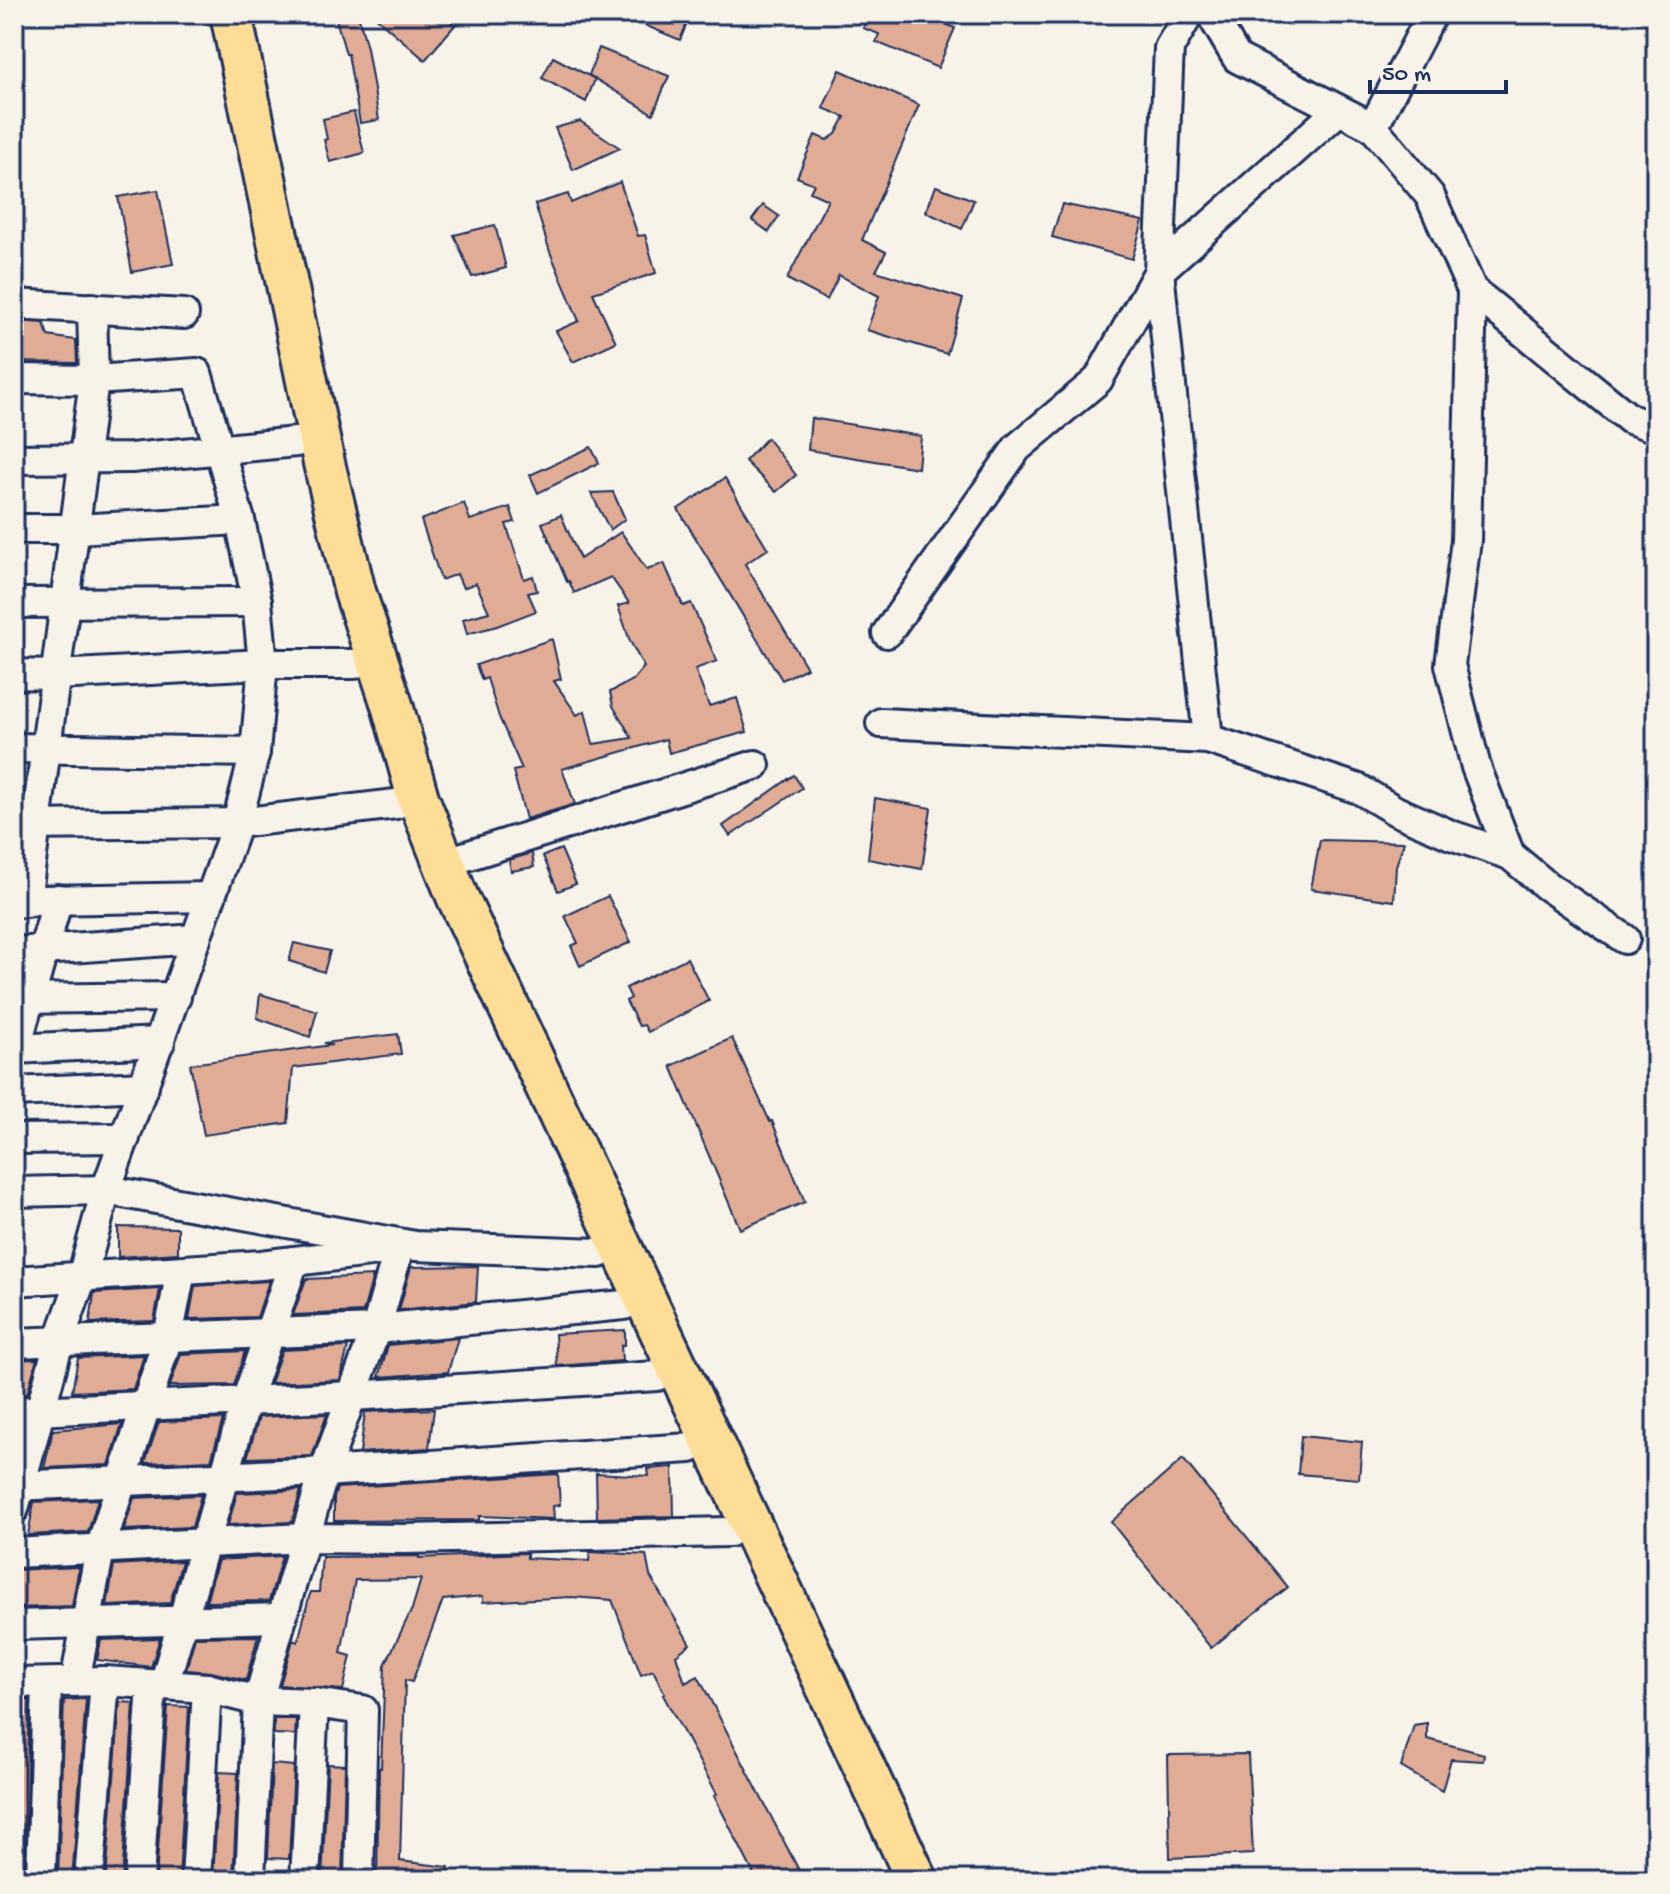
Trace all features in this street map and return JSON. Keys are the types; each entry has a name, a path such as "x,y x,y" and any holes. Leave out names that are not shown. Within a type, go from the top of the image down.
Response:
{"highway":[{"path":"208,14 296,442 333,598 396,804 436,905 892,1880"},
{"path":"231,14 322,454 345,550 418,798 444,863 917,1880"}],"street":[{"path":"1189,14 1169,48 1159,271 1208,739"},
{"path":"1211,14 1237,58 1373,127 1430,196 1472,290 1466,540 1450,665 1476,767 1510,855"},
{"path":"1373,127 1432,14"},
{"path":"887,633 1017,448 1098,380 1159,271 1339,110"},
{"path":"1472,290 1630,419 1656,428"},
{"path":"14,304 184,314"},
{"path":"92,308 94,380 45,748 25,824 20,902 211,897"},
{"path":"14,379 94,380 197,373 240,520 257,602 263,664 255,752 237,823 106,1190 82,1277 59,1341 27,1411 16,1494 120,1481 324,1472 690,1448"},
{"path":"14,459 131,458 296,442"},
{"path":"14,529 75,529 240,520"},
{"path":"14,603 257,602"},
{"path":"14,674 56,675 263,664 354,664"},
{"path":"881,723 1208,739 1359,789 1396,811 1451,835 1510,855 1547,886 1625,939"},
{"path":"14,748 255,752"},
{"path":"444,863 755,765"},
{"path":"25,824 237,823 396,804"},
{"path":"58,899 22,999 14,1050 160,1042"},
{"path":"14,952 196,939"},
{"path":"22,999 176,997"},
{"path":"14,1092 144,1086"},
{"path":"14,1139 125,1138"},
{"path":"14,1192 106,1190 407,1247"},
{"path":"14,1281 181,1271 407,1247 599,1253"},
{"path":"250,1880 258,1701 324,1472 407,1247"},
{"path":"139,1880 158,1685 183,1621 246,1401 294,1261"},
{"path":"41,1880 61,1682 87,1623 100,1549 168,1337 181,1271"},
{"path":"14,1343 376,1329 624,1305"},
{"path":"27,1411 353,1396 657,1376"},
{"path":"14,1553 305,1538 406,1539 729,1532"},
{"path":"14,1625 282,1618"},
{"path":"89,1880 105,1681"},
{"path":"14,1683 105,1681 207,1688 258,1701 314,1703 363,1710 359,1880"},
{"path":"196,1880 207,1688"},
{"path":"305,1880 314,1703"}],"building":[{"path":"358,14 379,120 360,123 348,54 336,19"},
{"path":"372,14 442,14 455,25 425,60"},
{"path":"618,14 691,14 680,40"},
{"path":"869,14 922,14 955,28 938,68 876,42 879,34 863,28"},
{"path":"599,48 669,76 653,114 589,75"},
{"path":"553,57 595,79 586,102 542,78"},
{"path":"840,70 919,105 862,240 886,252 876,271 963,299 947,354 867,330 879,296 839,275 827,300 787,279 828,200 810,192 814,184 797,177 815,135 827,140 836,134 845,117 823,108"},
{"path":"354,112 364,153 330,162 323,119"},
{"path":"580,121 620,148 573,170 555,128"},
{"path":"620,182 638,236 645,235 656,273 593,293 616,342 573,362 556,331 579,321 550,252 535,204 568,194 571,203"},
{"path":"936,186 974,200 962,229 926,212"},
{"path":"158,190 173,264 132,272 118,197"},
{"path":"1062,204 1143,221 1132,259 1052,237"},
{"path":"763,205 779,216 769,232 752,220"},
{"path":"495,225 506,268 472,277 454,235"},
{"path":"14,321 44,323 48,336 76,340 77,363 14,362"},
{"path":"811,418 921,436 918,468 808,450"},
{"path":"767,438 796,475 776,492 745,461"},
{"path":"591,447 599,463 538,493 530,475"},
{"path":"725,478 768,549 745,564 807,668 782,680 678,509"},
{"path":"613,492 625,519 610,530 591,493"},
{"path":"464,503 470,520 510,507 515,522 506,524 524,579 533,576 537,591 528,593 536,611 467,634 463,619 489,612 476,583 463,588 457,574 441,580 421,520"},
{"path":"561,515 580,559 621,532 647,570 664,563 683,606 691,603 717,661 695,669 709,706 737,698 747,732 669,753 666,739 562,769 575,804 526,819 513,771 522,769 499,717 487,678 482,680 476,665 552,639 561,679 554,681 577,715 585,711 593,744 632,738 613,706 610,692 633,680 644,667 630,641 618,606 629,603 611,577 574,593 567,582 542,523"},
{"path":"794,775 802,788 730,836 723,826"},
{"path":"875,798 931,808 922,869 868,859"},
{"path":"1320,840 1404,842 1396,866 1394,901 1311,889"},
{"path":"561,849 576,884 558,891 543,856"},
{"path":"532,853 534,867 511,871 509,860"},
{"path":"608,896 631,942 580,966 571,946 578,943 565,916"},
{"path":"294,943 330,951 324,972 289,961"},
{"path":"687,958 709,1001 648,1032 644,1025 639,1026 626,1001 631,998 626,988"},
{"path":"260,994 317,1011 310,1037 257,1018"},
{"path":"398,1034 401,1054 293,1068 288,1123 204,1135 190,1064"},
{"path":"732,1038 772,1121 805,1202 740,1229 671,1066"},
{"path":"118,1227 178,1228 178,1253 118,1257"},
{"path":"478,1266 476,1302 399,1310 411,1267"},
{"path":"373,1276 363,1312 293,1315 306,1279"},
{"path":"269,1281 257,1317 189,1319 195,1286"},
{"path":"160,1289 154,1321 90,1323 94,1293"},
{"path":"625,1330 625,1345 621,1345 622,1361 557,1366 555,1334"},
{"path":"458,1338 448,1372 379,1377 388,1345"},
{"path":"348,1347 340,1380 270,1383 282,1350"},
{"path":"245,1351 234,1385 170,1386 181,1354"},
{"path":"144,1355 133,1389 72,1392 78,1358"},
{"path":"37,1359 27,1394 14,1395 14,1360"},
{"path":"434,1409 429,1448 360,1453 365,1412"},
{"path":"327,1414 312,1456 247,1458 259,1417"},
{"path":"223,1419 211,1460 145,1463 159,1422"},
{"path":"122,1424 109,1465 44,1468 53,1430"},
{"path":"1301,1436 1362,1442 1359,1479 1298,1474"},
{"path":"1183,1459 1288,1587 1211,1648 1111,1522"},
{"path":"673,1467 674,1516 597,1518 596,1473 649,1476 648,1469"},
{"path":"558,1474 560,1505 553,1506 554,1519 479,1516 479,1520 334,1521 337,1488"},
{"path":"301,1490 292,1522 228,1525 237,1493"},
{"path":"201,1495 192,1527 124,1530 134,1498"},
{"path":"98,1499 88,1532 28,1535 34,1502"},
{"path":"590,1552 646,1555 650,1576 690,1644 676,1655 685,1683 698,1676 804,1880 757,1880 653,1670 641,1675 612,1600 571,1597 483,1602 483,1596 443,1600 412,1682 405,1680 400,1861 449,1867 447,1880 377,1880 385,1665 412,1609 421,1579 355,1580 341,1653 351,1656 343,1690 280,1685 293,1640 298,1642 311,1592 319,1592 322,1557 419,1558 527,1553 527,1558 589,1561"},
{"path":"282,1556 269,1601 206,1602 218,1560"},
{"path":"182,1561 170,1603 107,1606 114,1565"},
{"path":"79,1567 72,1606 14,1608 14,1570"},
{"path":"258,1636 246,1680 186,1670 195,1637"},
{"path":"160,1638 151,1667 97,1660 101,1640"},
{"path":"86,1699 72,1880 58,1880 64,1700"},
{"path":"14,1700 29,1700 24,1880 14,1880"},
{"path":"120,1702 134,1703 122,1880 106,1880"},
{"path":"168,1706 189,1707 179,1880 156,1880"},
{"path":"274,1719 296,1719 295,1735 274,1734"},
{"path":"1427,1723 1427,1739 1484,1754 1483,1761 1451,1759 1442,1791 1401,1767 1414,1725"},
{"path":"1248,1754 1253,1854 1170,1858 1168,1755"},
{"path":"272,1764 294,1766 289,1859 268,1858"},
{"path":"328,1764 345,1765 342,1880 322,1880"},
{"path":"219,1772 238,1773 233,1880 213,1880"}]}
